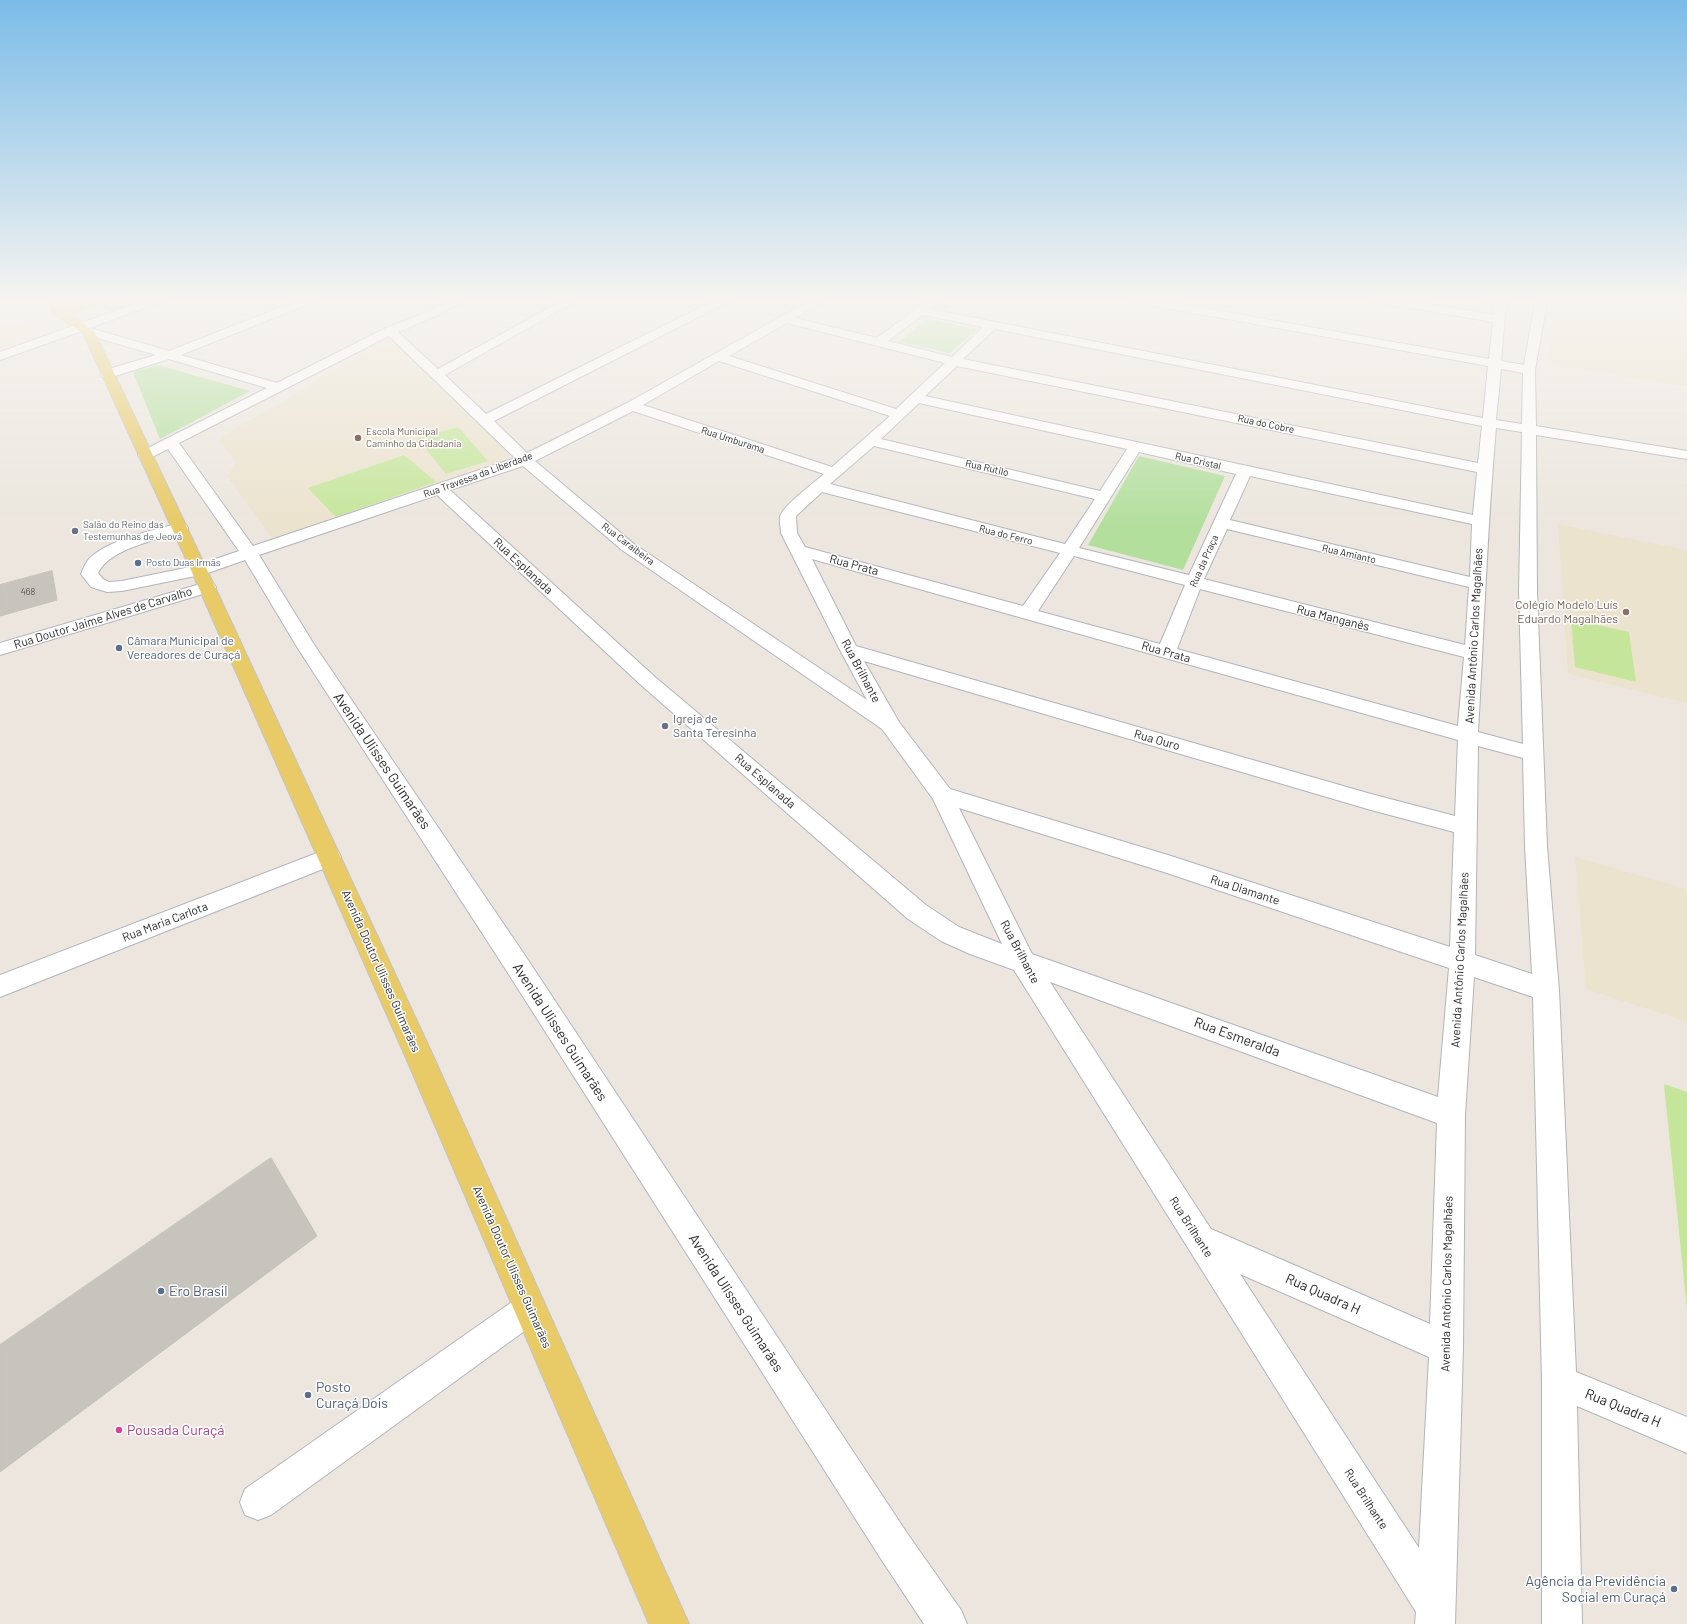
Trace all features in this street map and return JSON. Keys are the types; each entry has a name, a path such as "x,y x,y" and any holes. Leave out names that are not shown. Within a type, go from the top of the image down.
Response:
{"main road":[{"name":"Avenida Doutor Ulisses Guimarães","path":"107,374 180,528 330,857 669,1624"}],"street":[{"path":"107,374 111,373"},
{"path":"229,373 276,387"},
{"path":"145,455 305,373"},
{"path":"436,375 440,373"},
{"path":"485,420 579,373"},
{"name":"Rua Travessa da Liberdade","path":"203,579 249,553 525,460 632,406 690,373"},
{"path":"768,373 898,414"},
{"name":"Rua Brilhante","path":"941,373 871,441 795,507 788,516 789,533 849,650 891,726 942,795 1022,960 1200,1240 1435,1616"},
{"name":"Rua do Cobre","path":"1011,373 1484,469"},
{"path":"1234,373 1489,423 1687,455"},
{"name":"Avenida Antônio Carlos Magalhães","path":"1435,1616 1446,1348 1451,1115 1462,962 1468,735 1472,653 1478,584 1480,521 1494,373"},
{"path":"1529,373 1528,592 1536,846 1546,990 1559,1382 1562,1624"},
{"name":"Rua Caraibeira","path":"436,375 485,420 525,460 628,547 891,726"},
{"name":"Rua Cristal","path":"916,398 1245,471 1480,521"},
{"name":"Rua Umburama","path":"632,406 826,480"},
{"name":"Rua Rutilo","path":"871,441 1103,496"},
{"name":"Avenida Ulisses Guimarães","path":"170,442 249,553 306,647 519,969 889,1539 947,1624"},
{"path":"1028,612 1069,551 1135,447"},
{"name":"Rua da Praça","path":"1166,652 1194,583 1245,471"},
{"name":"Rua do Ferro","path":"826,480 1069,551 1194,583"},
{"name":"Rua Esplanada","path":"440,489 648,681 917,912 950,934 979,947 1022,960"},
{"name":"Rua Amianto","path":"1221,523 1478,584"},
{"path":"180,528 119,548 94,563 89,574 96,583 107,587 203,579"},
{"name":"Rua Prata","path":"799,550 1028,612 1533,754"},
{"name":"Rua Doutor Jaime Alves de Carvalho","path":"0,649 203,579"},
{"name":"Rua Manganês","path":"1194,583 1472,653"},
{"name":"Rua Ouro","path":"849,650 1371,802 1465,827"},
{"name":"Rua Diamante","path":"942,795 1171,865 1546,990"},
{"name":"Rua Maria Carlota","path":"0,986 330,857"},
{"name":"Rua Esmeralda","path":"1022,960 1451,1115"},
{"name":"Rua Quadra H","path":"1200,1240 1446,1348"},
{"path":"258,1502 530,1308"},
{"name":"Rua Quadra H","path":"1559,1382 1687,1435"}],"shaded area":[{"name":"Escola Municipal Caminho da Cidadania","path":"327,373 425,373 511,454 506,460 285,537 271,537 227,476 237,462 219,441 224,435 307,388 317,378"},
{"path":"1605,373 1687,373 1687,387"},
{"name":"Colégio Modelo Luís Eduardo Magalhães","path":"1558,524 1687,550 1687,703 1568,674"},
{"path":"1575,857 1687,889 1687,1022 1586,989"}],"green space":[{"path":"133,373 186,373 250,391 160,439"},
{"path":"458,427 488,461 446,474 417,438"},
{"path":"404,455 436,482 336,517 308,488"},
{"path":"1139,456 1225,476 1183,570 1088,545"},
{"path":"1571,619 1629,632 1636,682 1575,667"},
{"path":"1664,1084 1687,1092 1687,1310"}],"building":[{"path":"52,571 57,600 0,616 0,585"},
{"name":"Ero Brasil","path":"271,1158 317,1236 0,1472 0,1345"}],"place":[{"name":"Escola Municipal Caminho da Cidadania","path":"358,438"},
{"name":"Salão do Reino das Testemunhas de Jeová","path":"75,531"},
{"name":"Posto Duas Irmãs","path":"138,563"},
{"name":"Colégio Modelo Luís Eduardo Magalhães","path":"1626,612"},
{"name":"Câmara Municipal de Vereadores de Curaçá","path":"119,648"},
{"name":"Igreja de Santa Teresinha","path":"665,726"},
{"name":"Ero Brasil","path":"161,1291"},
{"name":"Posto Curaçá Dois","path":"308,1395"},
{"name":"Pousada Curaçá","path":"119,1430"},
{"name":"Agência da Previdência Social em Curaçá","path":"1674,1589"}]}
